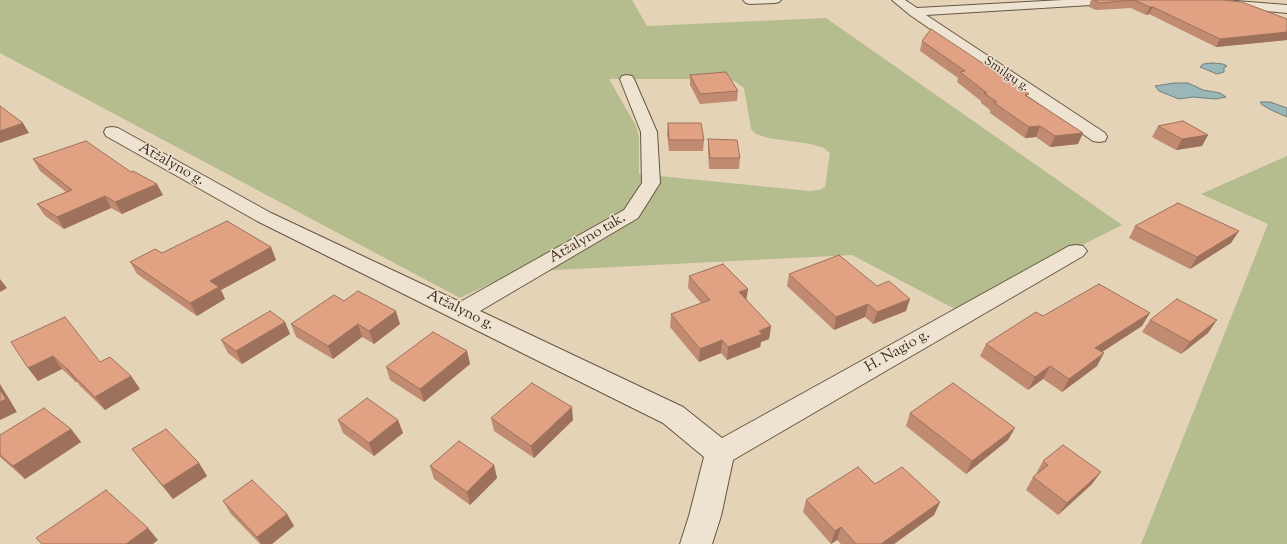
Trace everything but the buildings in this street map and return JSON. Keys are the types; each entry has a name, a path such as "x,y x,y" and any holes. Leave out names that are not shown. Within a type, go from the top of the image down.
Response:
{"street":[{"path":"749,0 750,2 775,0"},
{"name":"Smilgų g.","path":"898,0 1099,137"},
{"path":"914,12 1124,0"},
{"path":"1182,0 1287,9"},
{"name":"Atžalyno tak.","path":"462,312 631,214 651,183 649,132 627,79"},
{"name":"Atžalyno g.","path":"112,132 264,217 673,415 720,453"},
{"name":"H. Nagio g.","path":"720,453 1076,251"},
{"path":"696,544 705,516 720,453"}],"green space":[{"path":"0,0 632,0 647,26 826,18 1122,225 955,309 852,255 515,272 460,298 0,53","holes":["609,79 729,79 744,88 751,129 756,134 768,138 811,144 824,148 830,153 825,187 819,190 809,191 639,174 639,137 636,126"]},
{"path":"1287,156 1287,544 1141,544 1268,224 1201,194"}],"water":[{"path":"1213,63 1227,66 1224,68 1224,72 1217,74 1200,67 1203,64"},
{"path":"1174,83 1188,83 1203,90 1220,93 1226,97 1216,99 1193,97 1179,99 1159,91 1155,86"},
{"path":"1261,102 1270,102 1287,108 1287,117 1271,110 1261,104"}]}
